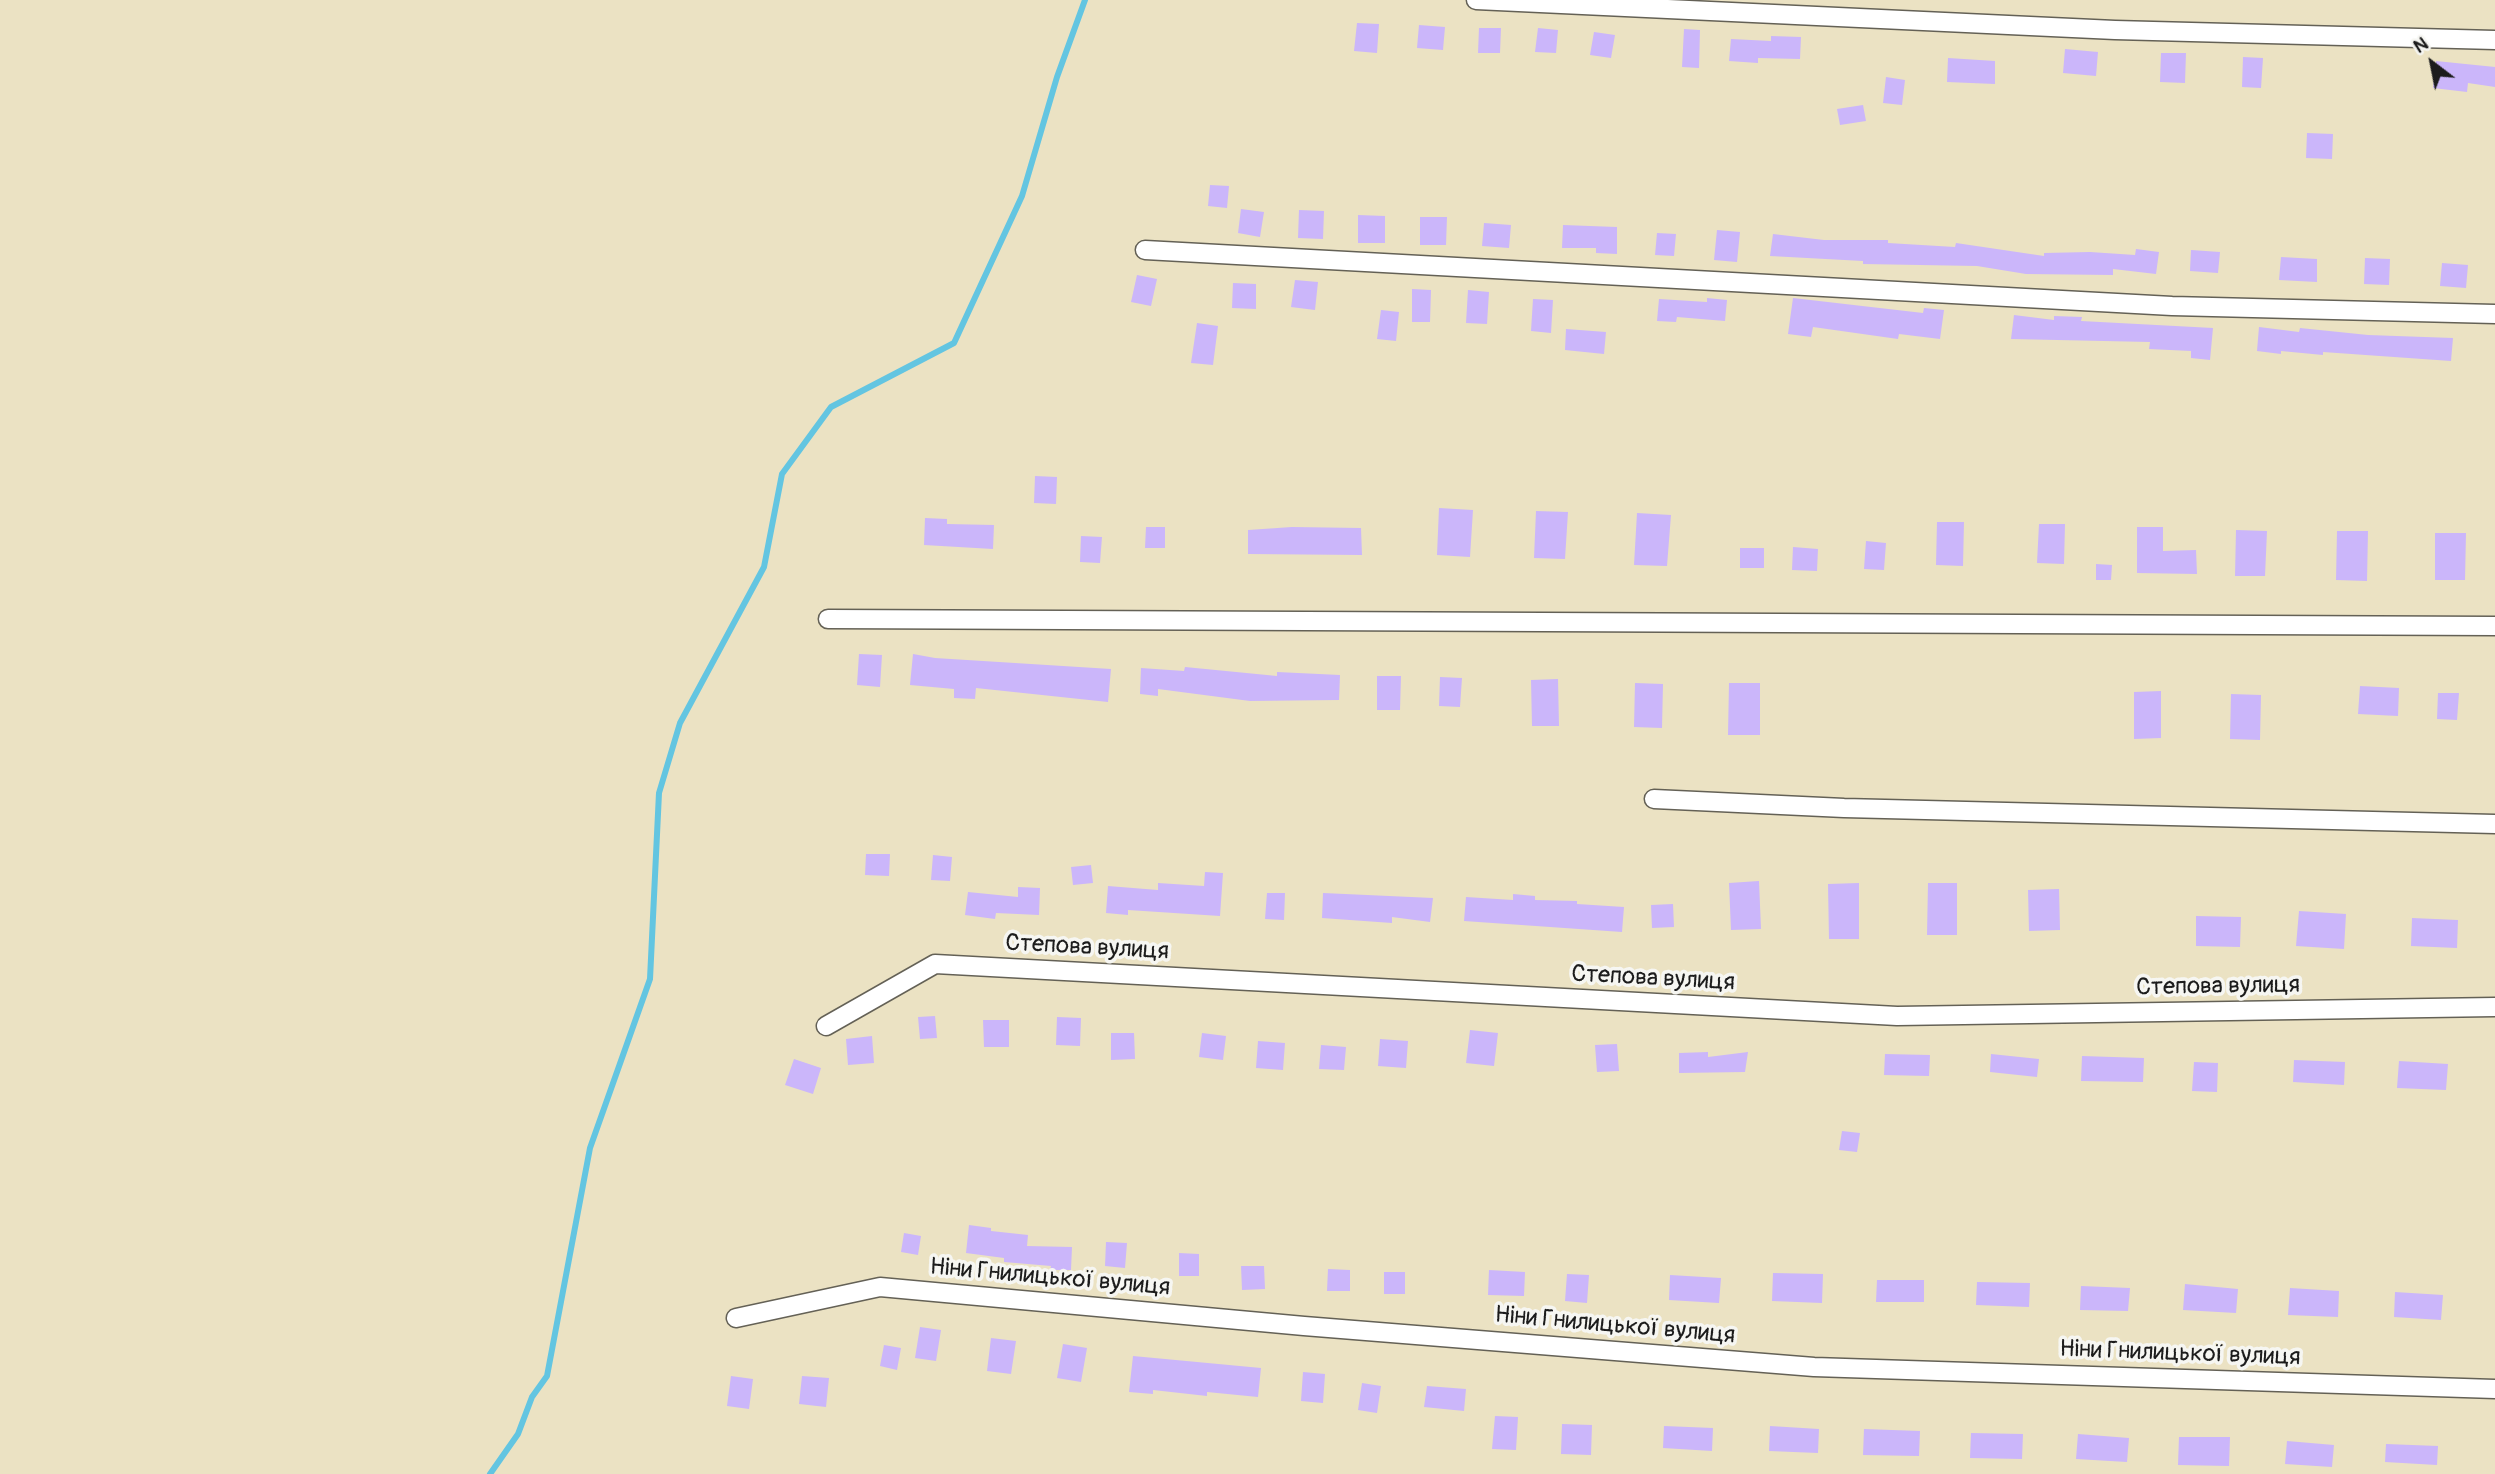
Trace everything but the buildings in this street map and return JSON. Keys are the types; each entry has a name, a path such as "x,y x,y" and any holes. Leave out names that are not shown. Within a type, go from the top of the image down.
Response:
{"street":[{"path":"1476,0 1821,8 2115,30 2495,40"},
{"path":"1145,250 2172,306 2495,314"},
{"path":"828,619 2495,626"},
{"path":"1654,799 1844,808 2495,824"},
{"name":"Степова вулиця","path":"826,1026 935,964 1897,1016 2495,1007"},
{"name":"Ніни Гнилицької вулиця","path":"736,1318 880,1287 1318,1327 1814,1367 2495,1389"}],"waterway":[{"path":"490,1474 518,1434 532,1397 547,1376 590,1148 650,979 659,793 680,723 764,567 782,474 831,407 954,343 1022,196 1057,77 1085,0"}]}
